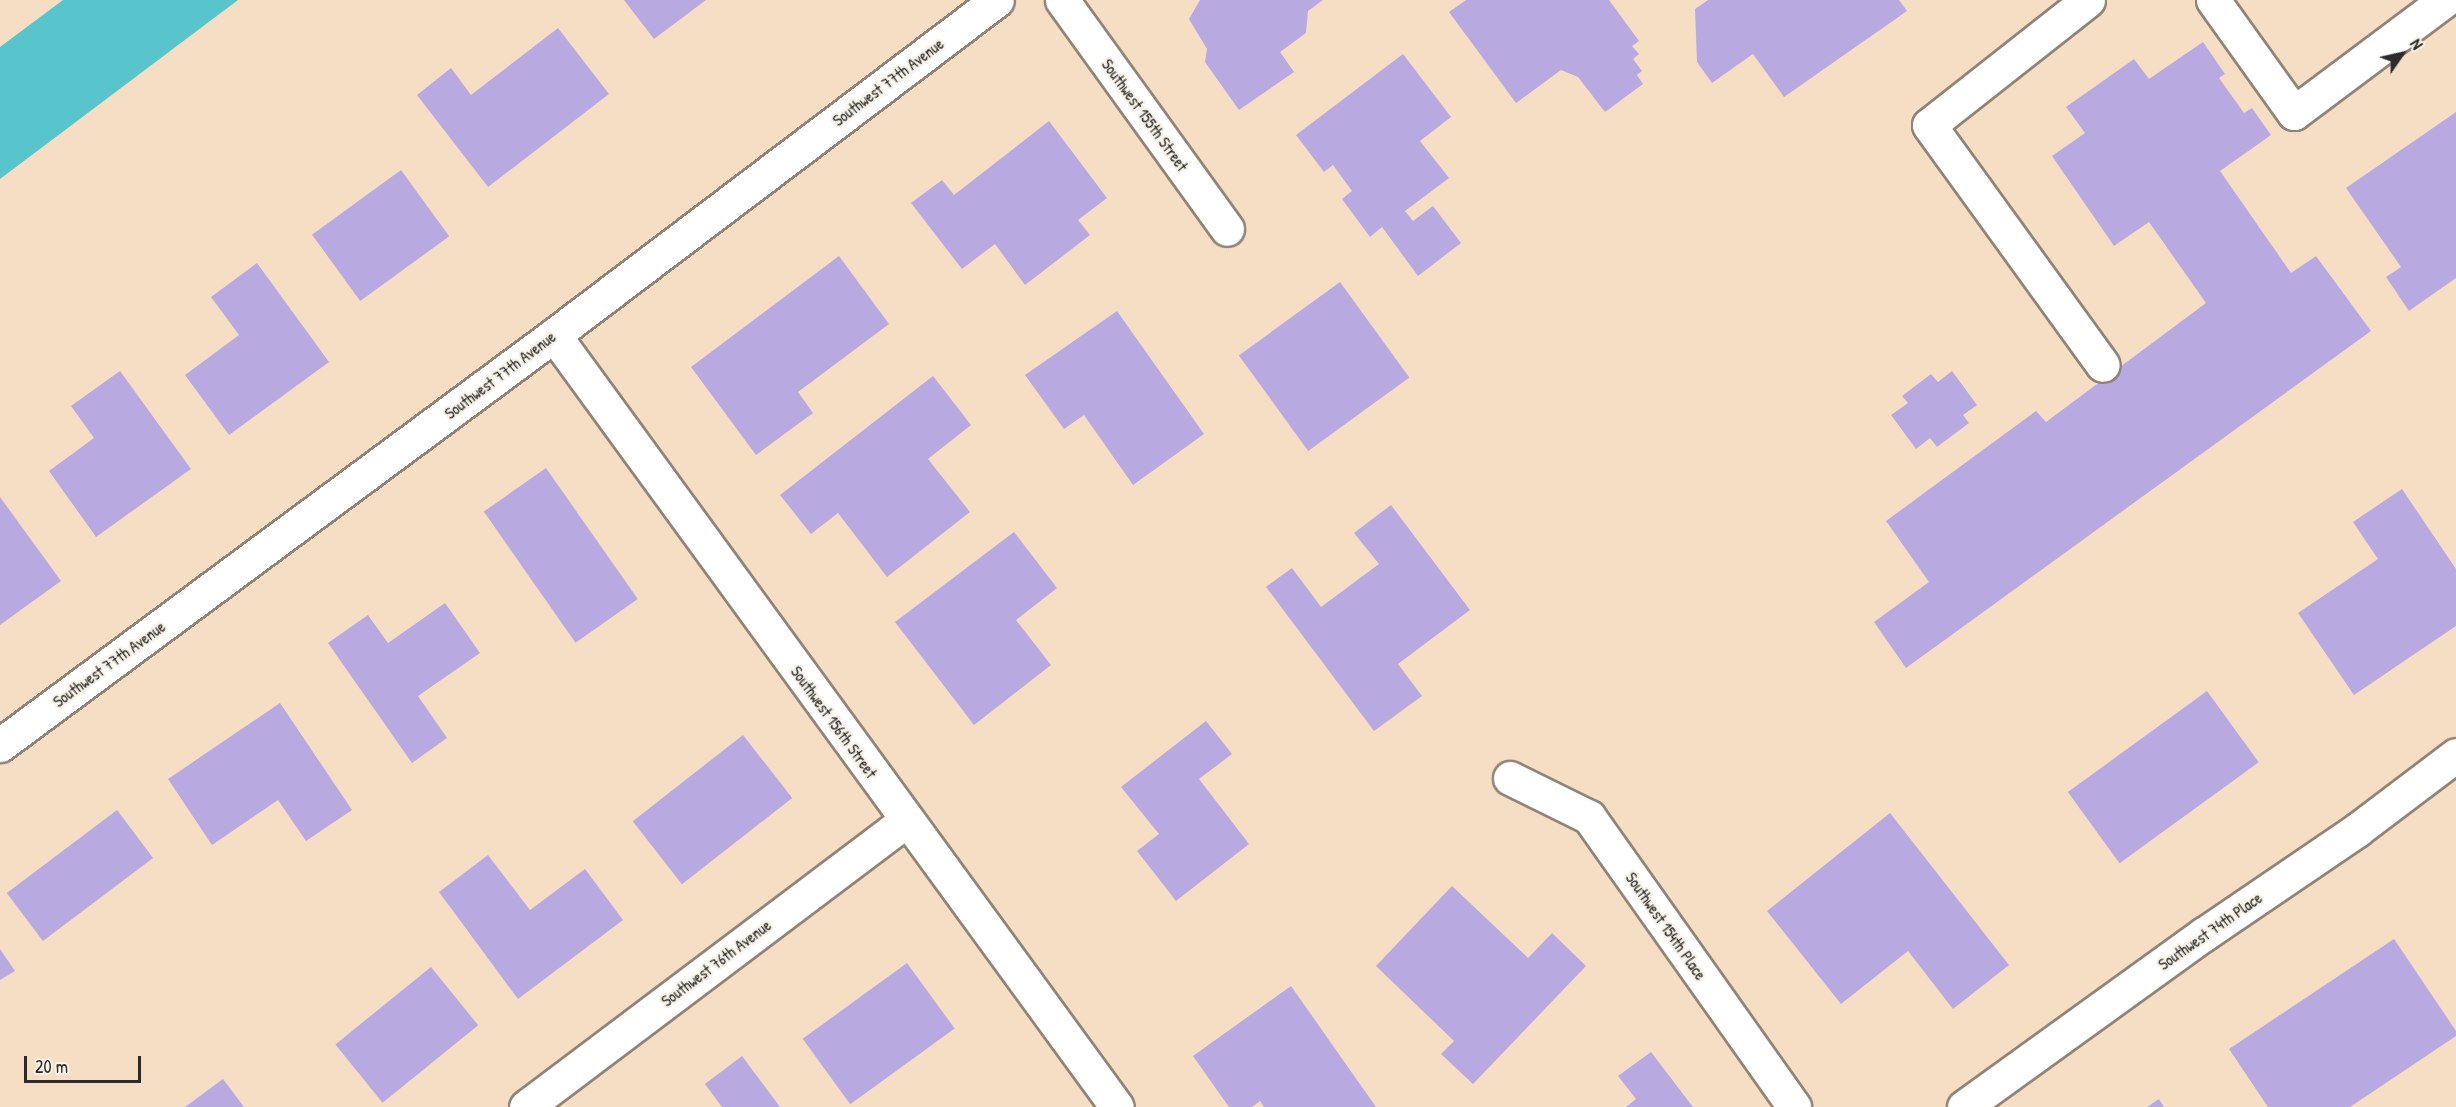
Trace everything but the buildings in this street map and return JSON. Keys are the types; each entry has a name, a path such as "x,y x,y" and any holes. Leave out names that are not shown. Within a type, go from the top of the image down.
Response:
{"street":[{"name":"Southwest 77th Avenue","path":"0,745 554,335 997,0"},
{"name":"Southwest 155th Street","path":"1062,0 1227,229"},
{"path":"2088,0 1929,125 2103,366"},
{"path":"2213,0 2294,113 2445,0"},
{"name":"Southwest 156th Street","path":"554,335 906,821 1117,1107"},
{"name":"Southwest 74th Place","path":"1964,1107 2204,934 2357,830 2456,755"},
{"name":"Southwest 154th Place","path":"1510,778 1589,817 1794,1107"},
{"name":"Southwest 76th Avenue","path":"526,1107 906,821"}],"water":[{"path":"63,0 238,0 0,179 0,47"}]}
